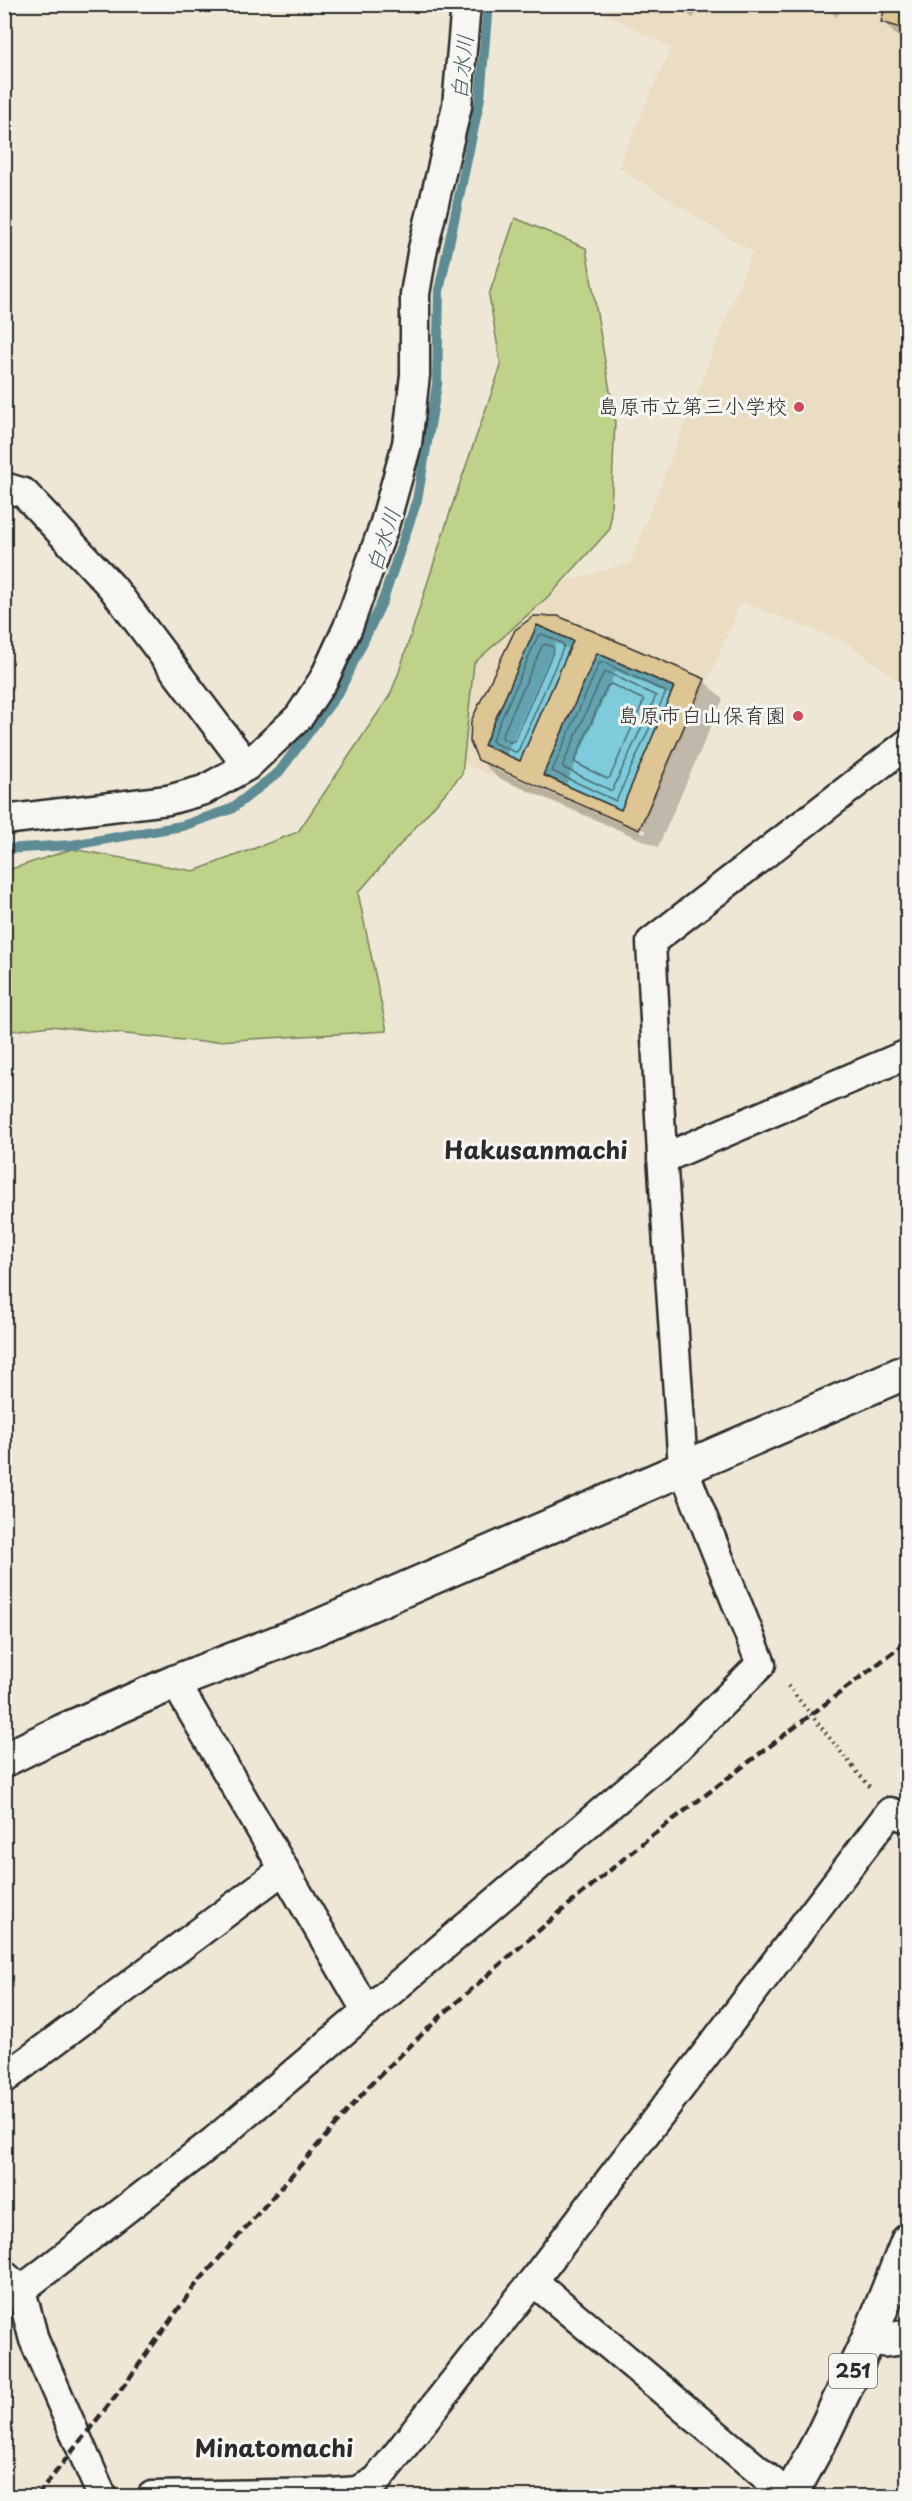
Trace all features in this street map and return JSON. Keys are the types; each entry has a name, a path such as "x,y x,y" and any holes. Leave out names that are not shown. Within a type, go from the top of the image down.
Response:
{"main road":[{"path":"4,1760 63,1731 175,1682 313,1629 908,1371"},
{"name":"251","path":"790,2496 870,2336 908,2241"},
{"path":"870,2336 885,2340 908,2337"}],"street":[{"path":"4,820 168,800 204,790 247,766 298,717 324,679 348,627 384,526 407,444 415,375 415,294 422,252 457,106 466,4"},
{"path":"4,487 24,493 112,587 247,766"},
{"path":"102,2496 34,2340 13,2282 214,2141 677,1748 761,1664 683,1468 662,1159 651,942 908,743"},
{"path":"662,1159 908,1054"},
{"path":"175,1682 366,2012"},
{"path":"152,2496 330,2493 358,2491 377,2480 533,2281 890,1812 908,1818"},
{"path":"4,2079 284,1869"},
{"path":"533,2281 790,2496"}],"path":[{"path":"788,1686 853,1767"}],"shaded area":[{"name":"島原市立第三小学校","path":"591,5 907,5 907,687 847,643 742,602 639,836 456,761 467,652 529,591 630,563 752,252 618,167 671,48"}],"green space":[{"path":"515,218 586,248 615,421 610,529 552,593 474,663 462,774 358,893 387,1031 202,1042 50,1026 5,1032 5,871 72,849 194,871 298,832 390,695 501,366 489,295"}],"water":[{"path":"537,625 573,641 520,761 484,745"},
{"path":"597,653 674,687 621,810 543,775"}],"building":[{"path":"886,4 908,4 908,30 881,22"},
{"path":"534,616 558,616 705,679 639,830 478,760 470,742 471,721 515,630","holes":["537,625 573,641 520,761 484,745","597,653 674,687 621,810 543,775"]}],"waterway":[{"name":"白水川","path":"4,849 72,845 182,826 231,809 279,772 339,692 383,600 417,500 437,385 439,291 480,98 488,4"}],"railway":[{"path":"37,2496 128,2380 194,2287 372,2083 442,2015 645,1841 908,1641"}],"place":[{"name":"島原市立第三小学校","path":"799,407"},
{"name":"島原市白山保育園","path":"798,716"}],"district":[{"name":"Hakusanmachi","path":"536,1151"},
{"name":"Minatomachi","path":"274,2449"}]}
